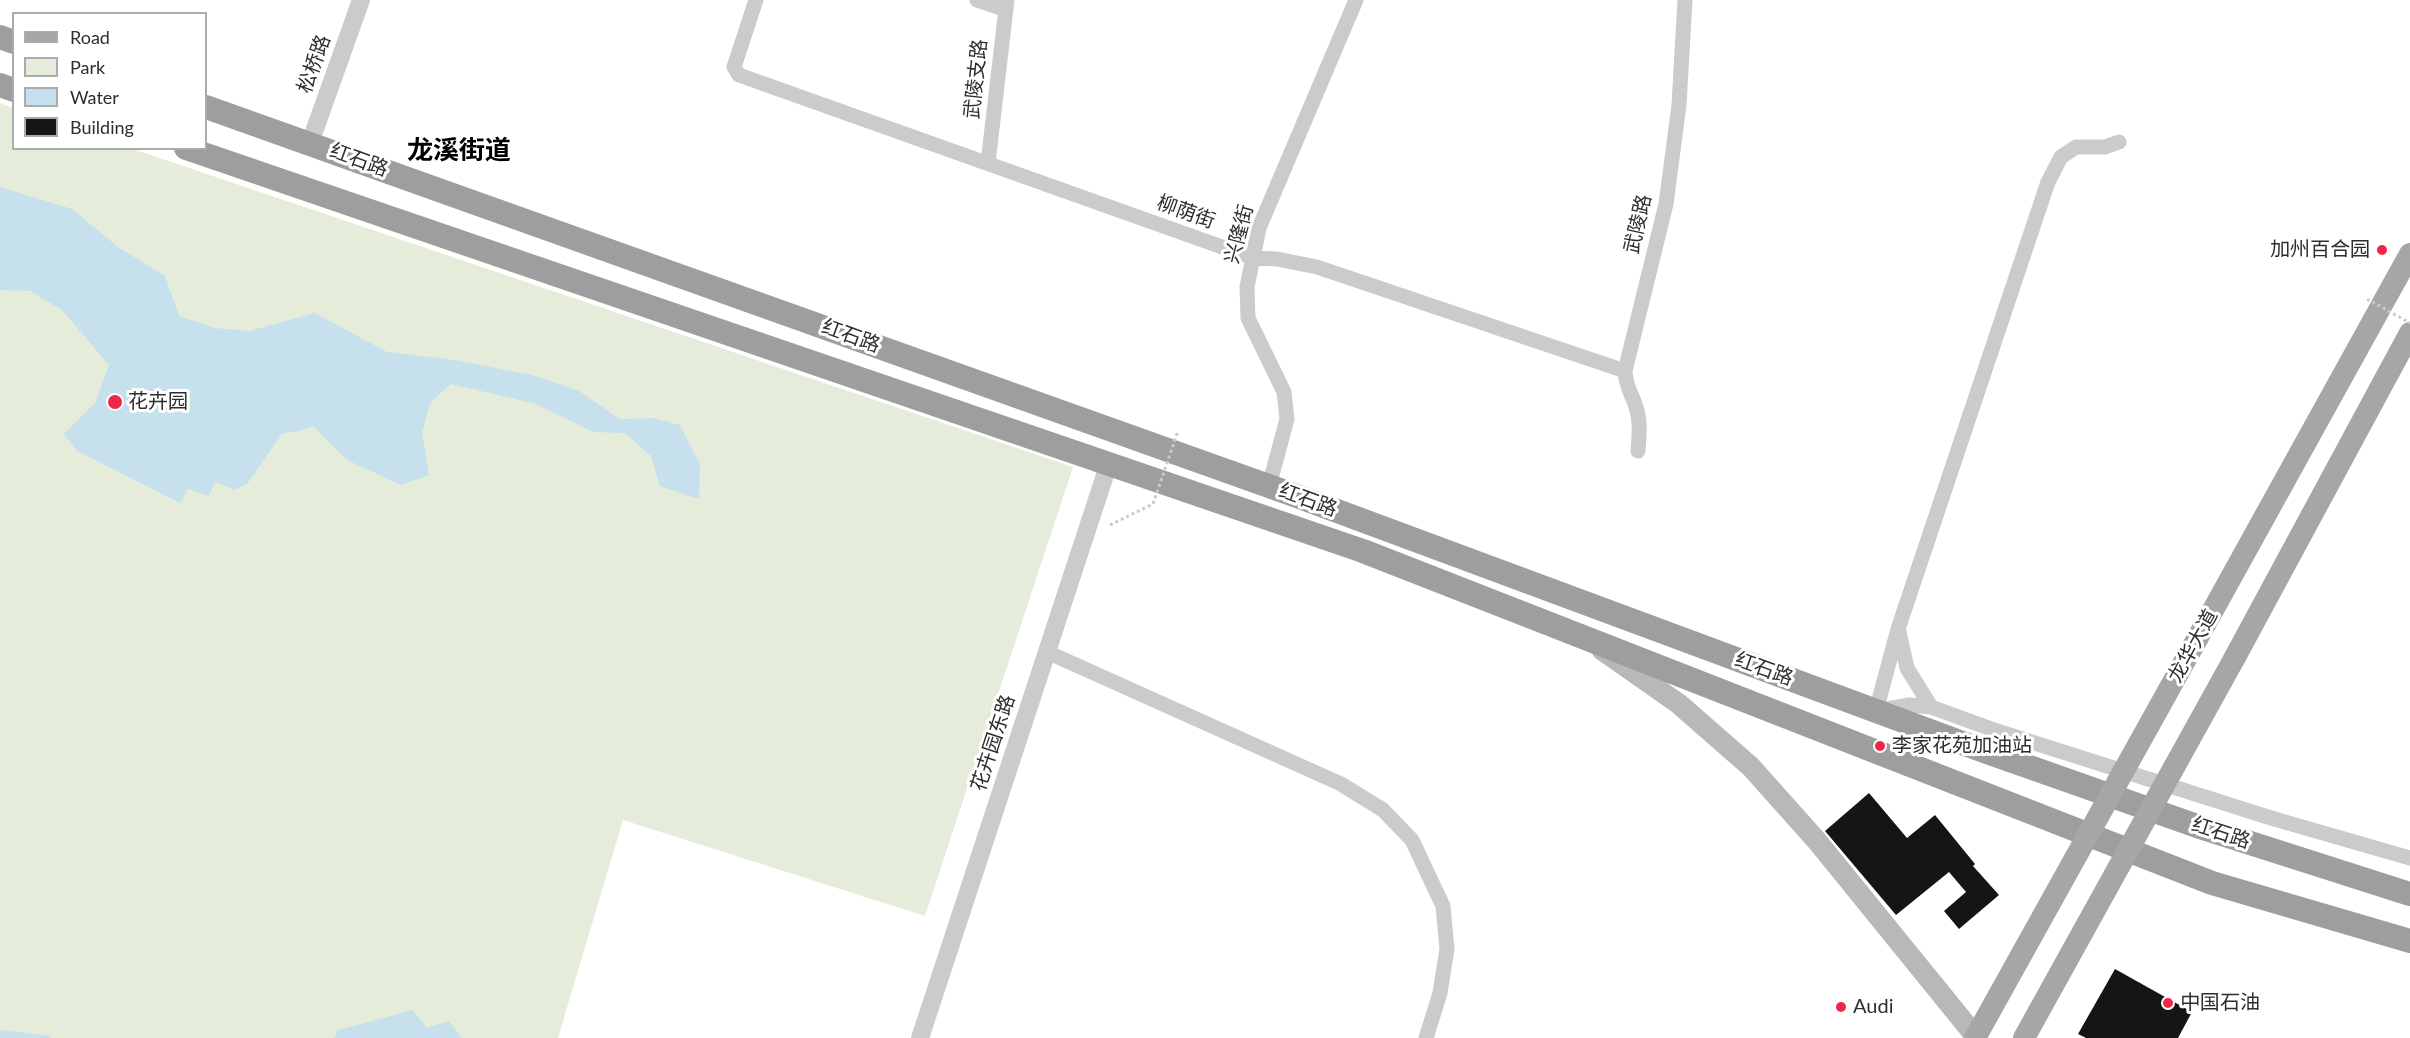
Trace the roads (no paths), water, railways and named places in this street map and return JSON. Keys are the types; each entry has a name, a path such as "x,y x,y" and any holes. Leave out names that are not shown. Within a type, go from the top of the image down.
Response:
{"highway":[{"name":"红石路","path":"207,107 1269,486 1876,711 2197,826 2410,894"},
{"name":"红石路","path":"192,150 1363,551 2212,883 2410,941"}],"main road":[{"name":"龙华大道","path":"1976,1038 2410,254"},
{"path":"2024,1038 2234,659 2410,333"},
{"name":"红石路","path":"1591,642 1679,705 1751,767 1817,841 1976,1038"}],"street":[{"name":"松桥路","path":"310,143 361,0"},
{"name":"柳荫街","path":"756,0 734,67 739,75 1253,258 1277,259 1317,267 1624,370"},
{"path":"977,0 1006,5"},
{"name":"兴隆街","path":"1269,486 1287,418 1284,392 1248,318 1247,287 1259,228 1356,0"},
{"name":"武陵路","path":"1624,370 1665,204 1679,105 1685,0"},
{"name":"武陵支路","path":"988,163 1006,5"},
{"path":"2119,142 2105,147 2076,147 2061,157 2048,182 1898,629 1876,711 1909,705 1932,708 1997,731 2191,792 2410,858"},
{"path":"1624,370 1625,382 1638,417 1638,451"},
{"name":"花卉园东路","path":"920,1038 1108,463"},
{"path":"1898,629 1907,668 1932,708"},
{"path":"1047,652 1341,784 1383,810 1412,840 1443,906 1447,949 1440,993 1426,1038"}],"water":[{"path":"0,187 72,209 118,247 165,276 179,316 215,328 249,331 315,313 387,352 455,360 532,375 579,391 620,419 653,418 680,425 700,464 699,499 660,486 651,456 625,433 593,432 536,404 451,384 430,403 422,433 429,475 401,485 347,460 314,427 282,434 247,484 235,490 215,482 209,496 188,489 180,503 77,451 64,434 95,403 109,365 62,310 30,291 0,290"},
{"path":"413,1010 427,1028 449,1021 462,1038 334,1038 338,1030"},
{"path":"3,1030 50,1036 51,1038 0,1038 0,1032"}],"place":[{"name":"加州百合园","path":"2382,250"},
{"name":"花卉园","path":"115,402"},
{"name":"李家花苑加油站","path":"1880,746"},
{"name":"中国石油","path":"2168,1003"},
{"name":"Audi","path":"1841,1007"}],"district":[{"name":"龙溪街道","path":"459,151"}]}
